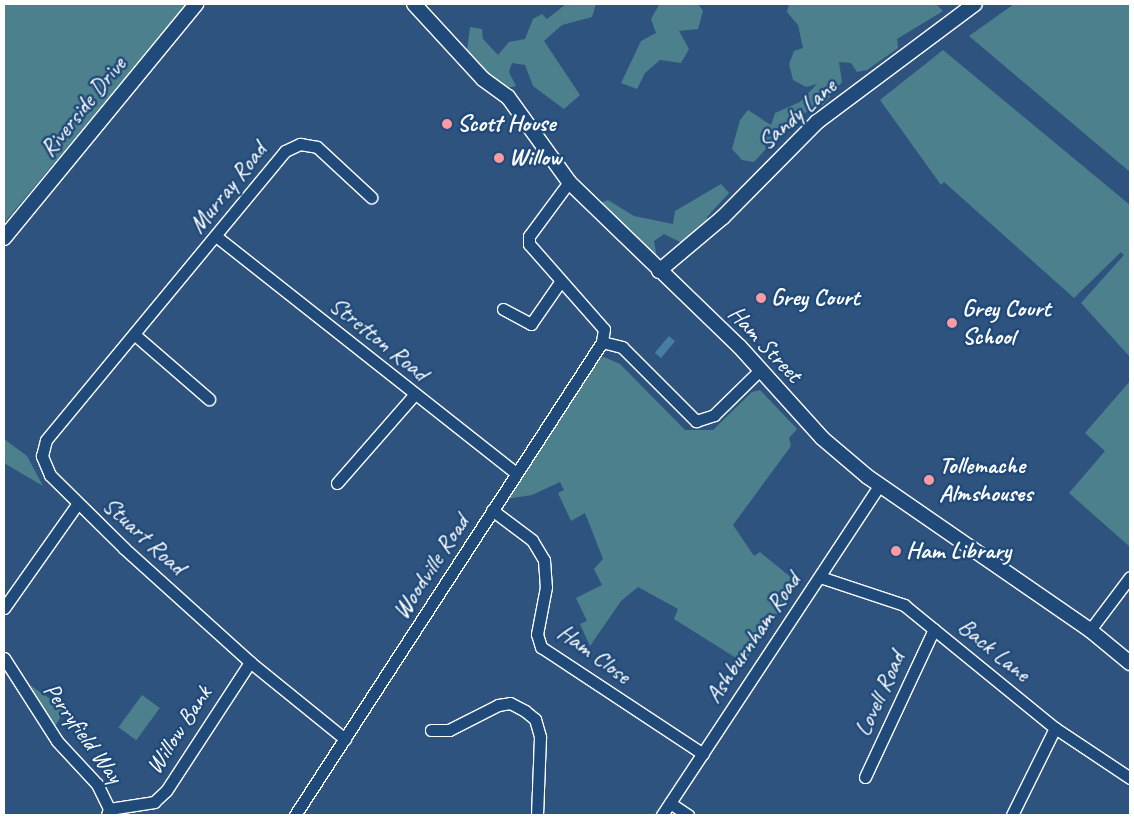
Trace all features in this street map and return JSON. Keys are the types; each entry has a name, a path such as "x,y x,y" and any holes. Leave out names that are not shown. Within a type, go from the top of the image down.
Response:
{"street":[{"name":"Riverside Drive","path":"4,238 196,4"},
{"name":"Ham Street","path":"414,4 483,79 508,97 569,182 658,271 740,346 759,371 815,431 880,485 1090,630 1130,663"},
{"name":"Sandy Lane","path":"658,271 723,217 817,122 975,4"},
{"name":"Murray Road","path":"135,335 285,151 300,144 317,147 371,197"},
{"path":"569,182 529,236 531,251 604,329 602,342 622,347 696,421 714,415 759,371"},
{"name":"Stretton Road","path":"217,236 414,395 516,473"},
{"path":"503,309 531,324 560,282"},
{"path":"135,335 209,399"},
{"name":"Stuart Road","path":"135,335 46,440 42,456 50,475 250,662 345,739"},
{"name":"Woodville Road","path":"295,815 602,342"},
{"path":"337,483 414,395"},
{"name":"Ashburnham Road","path":"662,815 880,485"},
{"path":"4,608 78,503"},
{"name":"Ham Close","path":"492,510 532,540 544,560 546,587 537,634 541,647 704,754"},
{"name":"Back Lane","path":"820,577 888,597 934,629 1055,728 1130,778"},
{"path":"1090,630 1130,577"},
{"name":"Lovell Road","path":"865,777 934,629"},
{"name":"Perryfield Way","path":"4,658 57,741 97,784 108,812"},
{"name":"Willow Bank","path":"108,812 154,802 166,791 250,662"},
{"path":"431,730 449,730 498,705 510,703 535,719 540,737 537,815"},
{"path":"1012,815 1055,728"},
{"path":"670,803 688,815"}],"green space":[{"path":"4,4 187,4 4,223"},
{"path":"566,4 596,4 592,17 562,25 544,41 580,95 564,109 533,86 525,65 512,63 509,72 516,86 503,89 467,50 470,27 482,29 483,39 498,55 509,42 525,39 533,19 542,14 547,19"},
{"path":"698,4 703,11 698,29 679,31 689,49 681,63 660,60 645,73 637,89 621,83 641,41 656,33 651,19 659,5"},
{"path":"789,4 936,4 943,11 897,39 898,48 867,70 857,72 851,63 839,62 842,82 823,105 795,117 754,162 742,160 732,149 740,120 748,110 771,125 775,113 800,102 817,84 806,87 793,80 789,64 794,51 803,48 798,25 787,12"},
{"path":"1014,4 1130,4 1130,172 969,36"},
{"path":"943,50 1130,205 1130,357 1081,303 1124,255 1121,252 1074,298 944,182 941,185 880,100"},
{"path":"721,184 729,193 707,217 707,225 684,244 664,234 654,241 657,258 595,205 608,200 634,216 673,224 675,211"},
{"path":"604,357 620,364 685,430 713,430 752,392 760,390 797,429 789,438 791,446 733,525 754,556 760,552 793,579 791,593 744,663 674,619 678,609 638,587 621,601 590,646 580,624 587,621 576,598 602,585 594,569 603,559 585,513 571,521 558,493 564,490 560,482 532,495 507,499 597,359"},
{"path":"1130,381 1130,547 1069,493 1105,451 1085,433"},
{"path":"4,439 27,456 43,486 4,463"},
{"path":"21,679 65,709 54,728"},
{"path":"142,695 160,708 136,740 118,727"}],"water":[{"path":"669,336 675,341 661,358 655,353"}],"place":[{"name":"Scott House","path":"447,124"},
{"name":"Willow","path":"499,158"},
{"name":"Grey Court","path":"761,298"},
{"name":"Grey Court School","path":"952,323"},
{"name":"Tollemache Almshouses","path":"929,480"},
{"name":"Ham Library","path":"896,551"}]}
